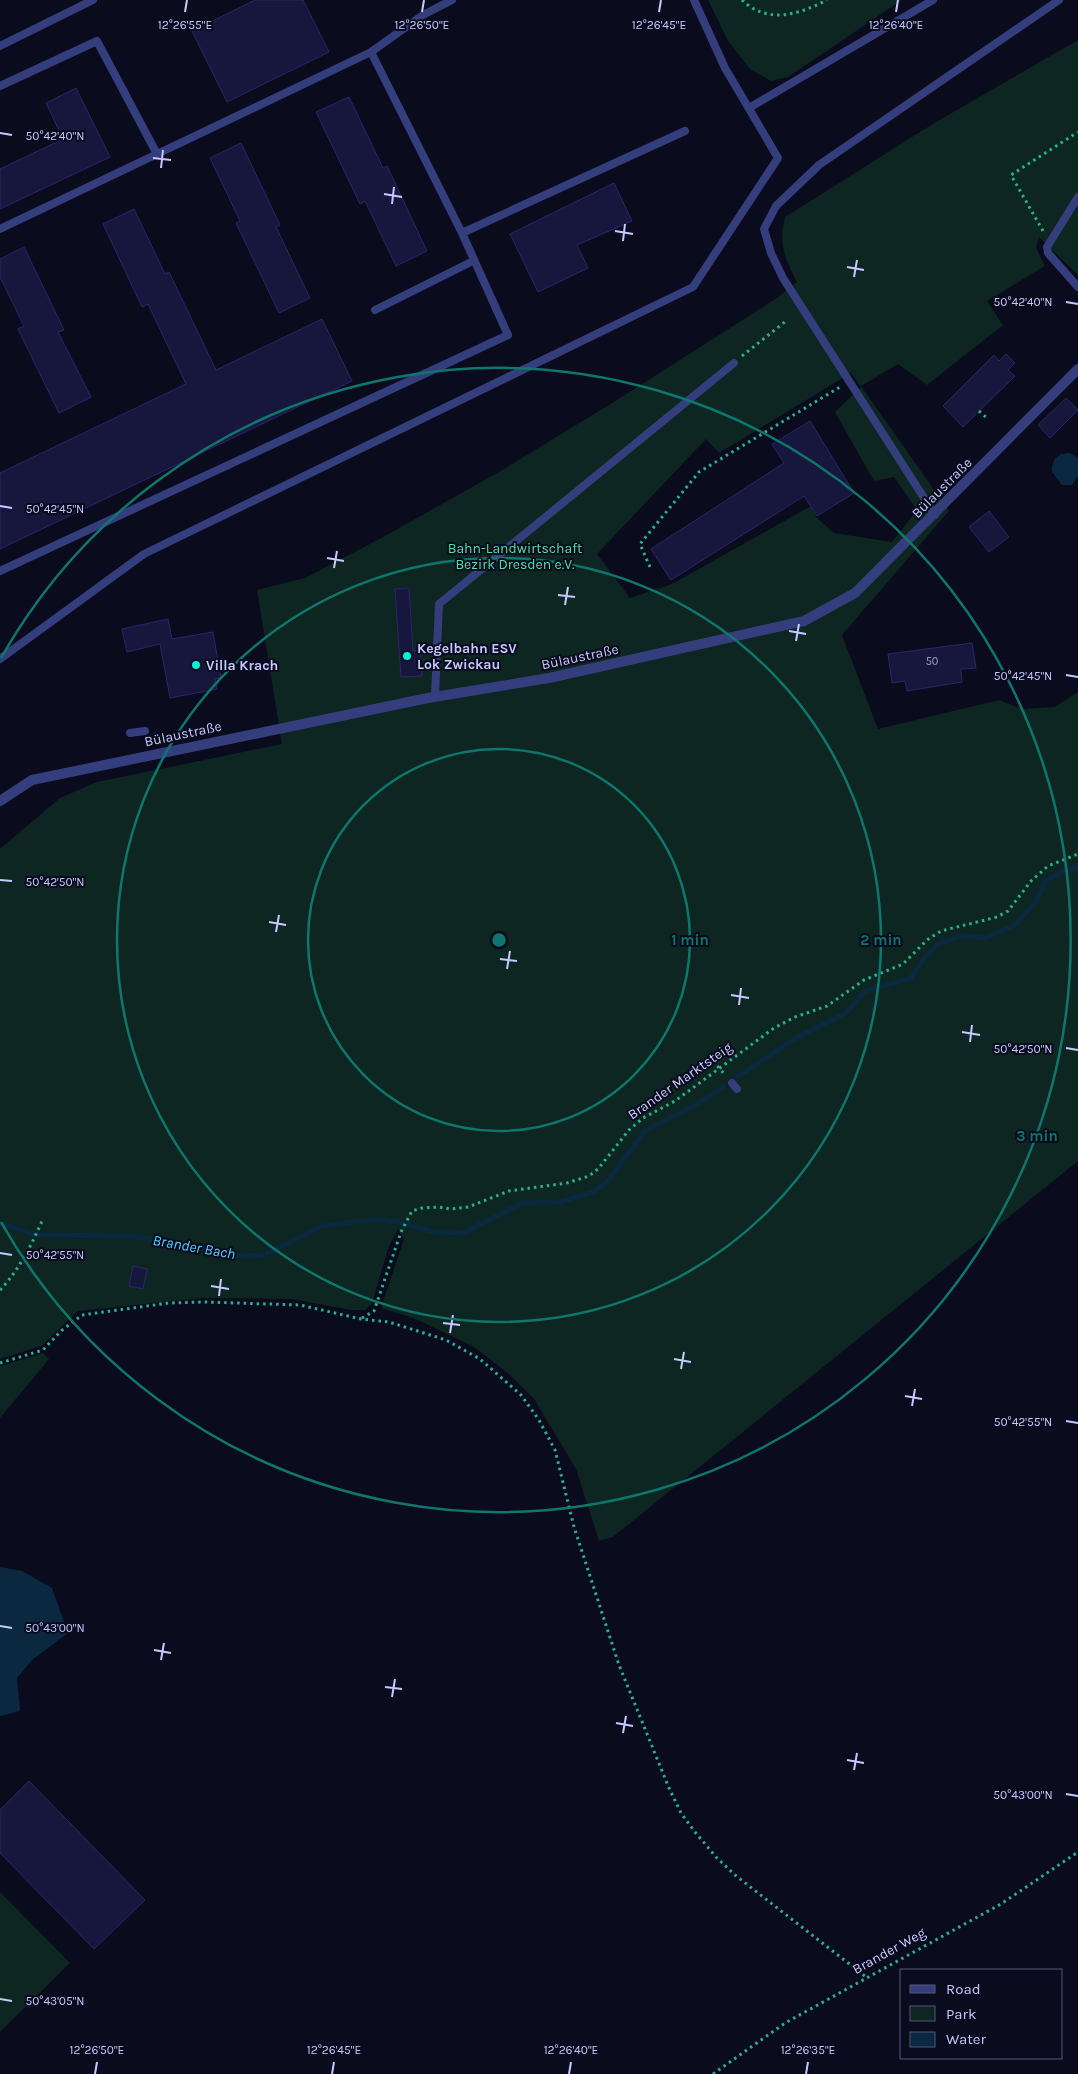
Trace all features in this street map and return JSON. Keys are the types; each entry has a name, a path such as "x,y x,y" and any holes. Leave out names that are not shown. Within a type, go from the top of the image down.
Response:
{"street":[{"name":"Bülaustraße","path":"0,801 32,780 436,696 549,678 804,621 855,593 935,515 1078,369"}],"lane":[{"path":"0,46 93,0"},
{"path":"0,229 371,52 423,15 452,0"},
{"path":"0,659 144,554 693,287 778,158 726,68 694,0"},
{"path":"748,108 933,0"},
{"path":"935,515 783,278 771,253 764,229 776,206 819,165 1059,0"},
{"path":"0,86 97,42 157,154"},
{"path":"0,571 508,335 462,233 371,52"},
{"path":"462,233 684,131"},
{"path":"1078,197 1047,247 1048,252 1078,287"},
{"path":"374,310 473,260"},
{"path":"436,696 439,604 734,363"},
{"path":"130,733 144,731"}],"path":[{"path":"742,0 747,5 770,15 786,16 804,12 827,0"},
{"path":"1049,242 1011,176 1078,132"},
{"path":"734,363 786,321"},
{"path":"650,567 640,544 699,472 849,382"},
{"path":"979,411 987,418"},
{"name":"Brander Marktsteig","path":"362,1319 374,1311 401,1232 412,1211 422,1208 438,1207 451,1209 468,1207 509,1192 567,1183 589,1176 598,1169 629,1130 644,1118 675,1101 774,1028 795,1017 827,1006 864,980 903,964 927,940 941,930 997,917 1008,911 1031,881 1048,866 1078,854"},
{"path":"709,1056 726,1075"},
{"path":"0,1290 12,1278 33,1243 42,1221"},
{"path":"0,1363 43,1350 61,1331 82,1315 128,1308 196,1302 300,1305 362,1319 389,1322 446,1340 480,1359 521,1394 555,1450 574,1527 619,1665 681,1813 716,1857 735,1875 866,1977"},
{"name":"Brander Weg","path":"713,2074 785,2023 1001,1904 1078,1852"}],"green space":[{"path":"708,0 902,0 788,77 771,81 750,69 728,41"},
{"name":"Bahn-Landwirtschaft Bezirk Dresden e.V.","path":"1078,40 1078,275 1039,237 1036,248 1045,266 987,301 1003,325 927,385 898,364 861,386 949,511 842,635 878,729 999,700 1022,709 1055,707 1078,692 1078,1161 613,1537 599,1541 576,1469 534,1399 509,1374 474,1347 416,1319 381,1308 404,1239 398,1230 389,1246 372,1303 365,1310 351,1310 291,1299 204,1298 78,1311 41,1346 0,1359 0,849 60,798 97,782 282,744 257,590 305,578 385,536 504,469 617,400 777,298 797,282 784,251 782,236 785,217 931,125","holes":["851,373 861,387 835,412 874,481 894,477 917,510 892,542 834,533 816,517 811,506 672,584 630,598 597,554 706,439 719,453"]},
{"path":"43,1353 49,1359 0,1418 0,1366"},
{"path":"0,1892 70,1963 0,2032"}],"water":[{"path":"1070,453 1078,458 1078,476 1072,485 1062,485 1052,472 1052,467 1054,460 1061,454"},
{"path":"0,1567 22,1571 52,1588 68,1633 32,1660 17,1678 20,1711 0,1716"}],"building":[{"path":"255,0 303,0 329,52 227,102 192,31"},
{"path":"76,88 110,157 0,209 0,169 63,139 46,103"},
{"path":"349,97 383,168 387,166 427,251 396,266 365,201 360,204 316,112"},
{"path":"241,143 280,225 276,227 310,298 279,313 236,223 240,221 210,158"},
{"path":"614,183 632,221 577,245 588,268 538,292 510,234"},
{"path":"134,209 165,274 169,272 216,370 322,319 352,381 0,549 0,473 186,384 148,304 142,307 103,224"},
{"path":"24,247 64,330 58,332 91,397 59,413 18,329 24,326 0,277 0,259"},
{"path":"1006,354 1015,363 1008,370 1015,376 963,427 943,406 994,355 999,361"},
{"path":"1066,398 1078,410 1050,438 1038,425"},
{"path":"810,421 854,493 817,516 804,496 671,580 651,549 784,463 772,444"},
{"path":"989,511 1009,537 989,552 969,527"},
{"path":"409,588 413,651 420,650 422,676 401,677 395,589"},
{"name":"Villa Krach","path":"168,619 172,639 213,632 221,678 215,679 217,689 170,698 160,644 127,652 122,629"},
{"path":"972,643 976,668 961,669 962,682 907,691 905,681 892,683 888,654"},
{"path":"133,1266 147,1269 143,1289 129,1286"},
{"path":"29,1781 145,1900 94,1949 0,1853 0,1810"}],"waterway":[{"name":"Brander Bach","path":"737,1077 796,1038 846,1013 865,991 911,978 924,958 938,944 961,936 985,938 1015,925 1037,900 1045,881 1067,869 1078,867"},
{"name":"Brander Bach","path":"408,1225 434,1232 463,1233 522,1203 560,1202 593,1192 607,1182 645,1131 694,1106 723,1087"},
{"name":"Brander Bach","path":"39,1235 131,1236 201,1247 234,1256 264,1255 322,1226 371,1220 387,1220 402,1223"},
{"name":"Brander Bach","path":"0,1224 34,1234"}],"place":[{"name":"Kegelbahn ESV Lok Zwickau","path":"407,656"},
{"name":"Villa Krach","path":"196,665"}]}
